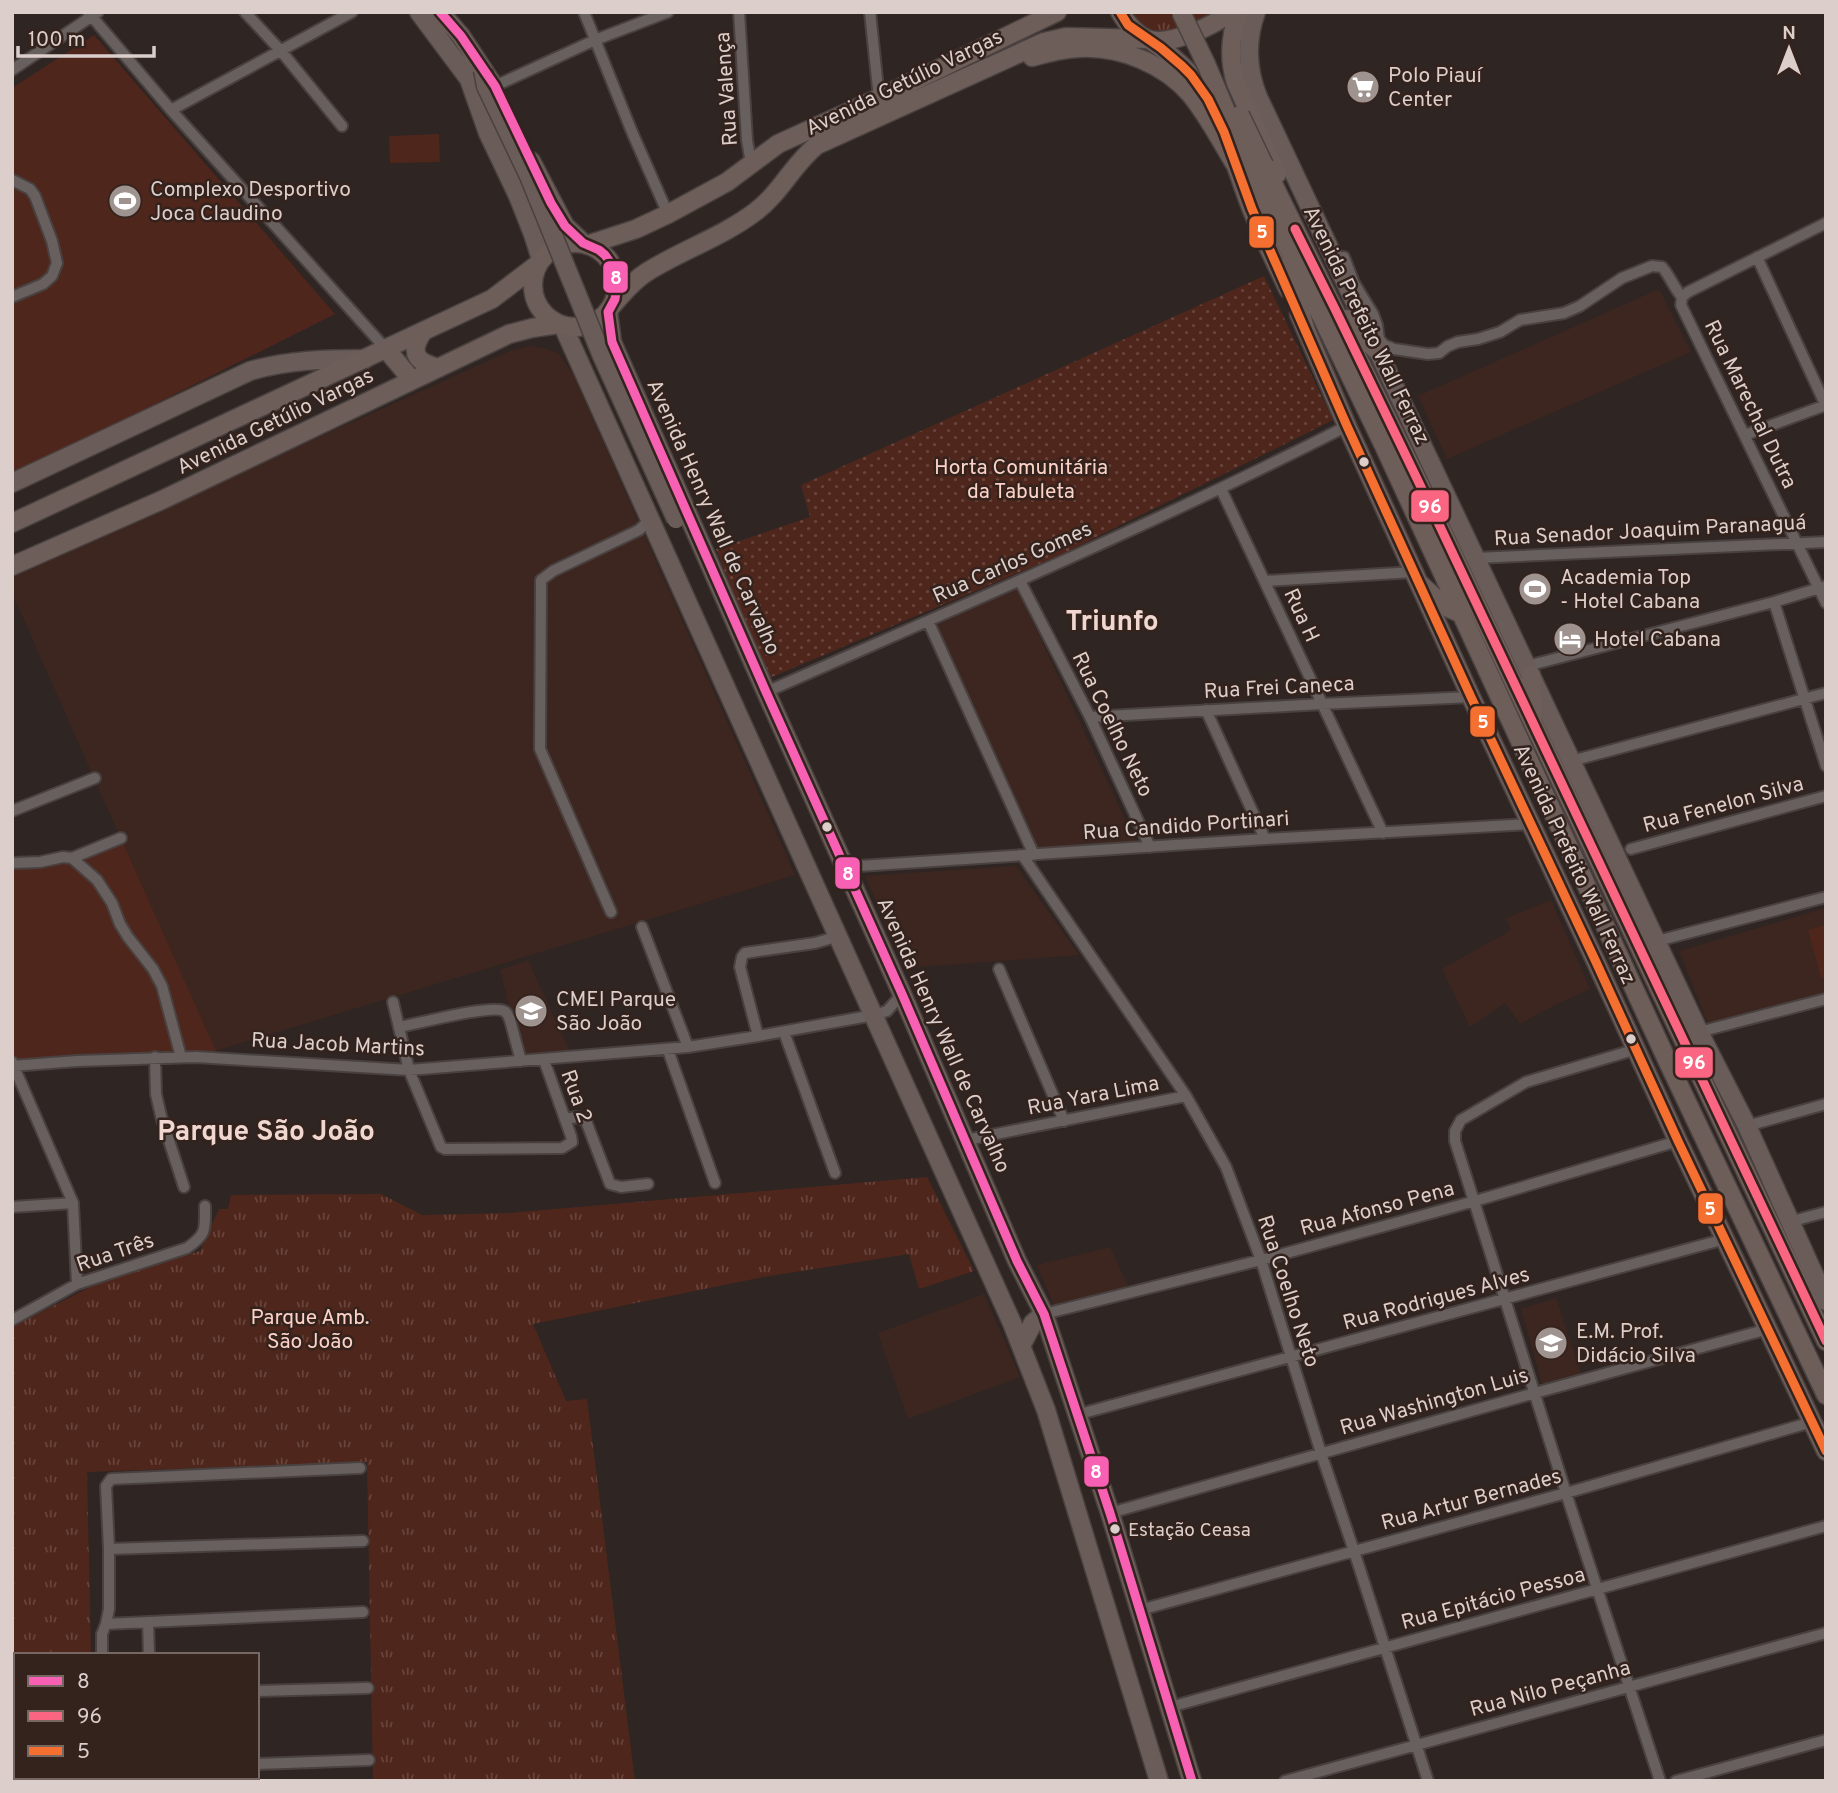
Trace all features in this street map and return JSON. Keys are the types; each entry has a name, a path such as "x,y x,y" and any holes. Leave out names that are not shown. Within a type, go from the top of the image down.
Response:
{"highway":[{"name":"Avenida Getúlio Vargas","path":"12,523 492,299 537,268 552,249 559,245 575,243 590,246 668,214 727,182 778,144 795,135 879,98 1057,12"},
{"path":"1120,12 1128,25 1148,39"},
{"name":"Avenida Prefeito Wall Ferraz","path":"1181,12 1250,166 1335,309 1826,1341"},
{"name":"Avenida Prefeito Wall Ferraz","path":"1192,12 1250,166"},
{"name":"Avenida Getúlio Vargas","path":"12,566 162,500 509,334 561,325 587,326 608,311 646,272 721,233 756,211 817,145 1028,48 1066,37 1169,39 1198,32 1230,12"},
{"path":"1239,12 1230,42 1232,70 1277,171 1280,214 1305,328"},
{"path":"978,71 1048,53 1080,48 1098,48 1130,55 1162,70 1190,94 1250,166"},
{"name":"Avenida Prefeito Wall Ferraz","path":"1280,214 1286,244 1384,446 1673,1072 1826,1395"},
{"name":"Avenida Henry Wall de Carvalho","path":"590,246 610,261 616,276 615,299 608,311"},
{"path":"537,268 533,293 538,306 547,317 561,325"},
{"path":"1335,309 1378,345"},
{"path":"422,333 415,345 417,355 425,364 438,368"},
{"path":"386,349 412,380"},
{"path":"1417,578 1444,606 1462,614"},
{"path":"1529,671 1533,725"},
{"path":"1792,1270 1814,1278"}],"main road":[{"path":"419,12 476,75 495,86 557,215 565,226 590,246"},
{"path":"440,12 461,36 476,75 488,133 533,234 537,268"},
{"name":"Avenida Prefeito Wall Ferraz","path":"1255,12 1250,43 1251,79 1699,1032 1747,1126 1826,1301"},
{"name":"Avenida Prefeito Wall Ferraz","path":"1148,39 1191,75 1208,99 1224,132 1250,166 1252,209 1348,426 1471,698 1826,1451"},
{"path":"476,75 477,88 519,175 665,520 673,567 985,1259 1021,1346 1046,1410 1159,1781"},
{"name":"Avenida Henry Wall de Carvalho","path":"608,311 612,342 902,994 1017,1261 1044,1314 1110,1513 1192,1781"},
{"path":"561,325 665,520 704,551"},
{"name":"Avenida Getúlio Vargas","path":"12,483 250,371 300,361 365,359"},
{"path":"1021,1346 1033,1323 1044,1314"}],"street":[{"path":"245,12 281,51 342,126"},
{"path":"171,110 352,12"},
{"path":"584,12 668,214"},
{"path":"495,86 595,40 668,12"},
{"name":"Rua Valença","path":"739,12 746,129 751,163"},
{"path":"870,12 879,98"},
{"path":"14,70 92,14 171,110 386,349"},
{"path":"12,180 30,189 35,196 52,241 57,263 52,276 43,284 12,297"},
{"path":"1682,297 1826,223"},
{"path":"1344,257 1354,283 1373,314 1377,325 1378,345"},
{"path":"1745,435 1826,406 1757,257"},
{"name":"Rua Marechal Dutra","path":"1378,345 1428,354 1439,353 1458,342 1500,332 1520,320 1564,313 1580,306 1622,278 1652,266 1662,267 1682,297 1682,305 1797,543 1822,587 1826,603"},
{"name":"Rua Carlos Gomes","path":"766,692 1020,581 1221,489 1348,426"},
{"name":"Rua H","path":"1221,489 1383,833"},
{"path":"611,912 540,749 541,580 553,571 665,520"},
{"name":"Rua Senador Joaquim Paranaguá","path":"1476,558 1826,542"},
{"path":"1265,581 1417,578"},
{"name":"Rua Coelho Neto","path":"1020,581 1090,717 1150,847"},
{"path":"1529,671 1822,587"},
{"path":"1774,602 1826,765"},
{"name":"Rua Coelho Neto","path":"928,621 1028,855 1186,1096 1226,1167 1261,1260 1290,1358 1428,1781"},
{"path":"1572,761 1826,693"},
{"name":"Rua Frei Caneca","path":"1090,717 1471,698"},
{"path":"1206,710 1265,839"},
{"path":"12,811 95,778"},
{"name":"Rua Fenelon Silva","path":"1631,849 1826,796"},
{"name":"Rua Candido Portinari","path":"844,867 1531,824"},
{"path":"12,863 72,858 121,838"},
{"path":"72,858 96,880 112,903 124,930 153,969 162,986 181,1057"},
{"path":"1657,941 1826,897"},
{"path":"642,927 688,1047"},
{"path":"758,1037 740,967 745,953 815,943 839,936"},
{"path":"999,969 1064,1121"},
{"name":"Rua Jacob Martins","path":"13,1065 181,1057 409,1070 544,1060 668,1050 758,1037 887,1011 902,994"},
{"path":"1699,1032 1826,999"},
{"path":"393,1002 409,1070"},
{"path":"399,1027 502,1010 509,1017 521,1061"},
{"path":"784,1031 835,1173"},
{"path":"1637,1049 1526,1082 1461,1120 1457,1126 1455,1141 1660,1781"},
{"path":"668,1050 715,1183"},
{"path":"155,1057 156,1094 184,1187"},
{"name":"Rua 2","path":"409,1070 441,1147 562,1149 572,1142 571,1136 544,1060"},
{"path":"13,1065 73,1203 77,1284"},
{"name":"Rua Yara Lima","path":"966,1140 1186,1096"},
{"path":"1747,1126 1826,1104"},
{"path":"565,1119 577,1117 586,1121 610,1184 621,1187 648,1184"},
{"name":"Rua Afonso Pena","path":"1044,1314 1261,1260 1678,1141"},
{"path":"12,1207 73,1203"},
{"name":"Rua Três","path":"12,1320 77,1284 187,1248 201,1238 205,1228 205,1206"},
{"path":"1789,1222 1826,1212"},
{"name":"Rua Rodrigues Alves","path":"1076,1415 1725,1239"},
{"name":"Rua Washington Luis","path":"1110,1513 1768,1329"},
{"name":"Rua Artur Bernades","path":"1140,1610 1812,1422"},
{"path":"102,1653 102,1634 109,1609 108,1482 115,1478 360,1468"},
{"name":"Rua Epitácio Pessoa","path":"1170,1707 1826,1526"},
{"path":"109,1549 362,1541"},
{"path":"106,1624 362,1612"},
{"path":"148,1622 149,1653"},
{"name":"Rua Nilo Peçanha","path":"1285,1781 1826,1633"},
{"path":"259,1690 368,1688"},
{"path":"1676,1781 1826,1740"},
{"path":"259,1764 369,1760"}],"shaded area":[{"path":"1659,289 1691,352 1447,459 1418,396"},
{"path":"531,346 559,354 573,374 795,875 215,1051 12,593 12,576 512,350"},
{"path":"1017,588 1137,845 1038,851 934,626"},
{"path":"1016,866 1079,955 905,968 865,876"},
{"path":"1551,900 1590,989 1520,1024 1505,1003 1470,1027 1442,969 1511,930 1506,918"},
{"path":"1826,908 1826,994 1709,1026 1679,951"},
{"name":"CMEI Parque São João","path":"528,960 570,1052 522,1057 500,970"},
{"path":"1110,1247 1128,1286 1054,1306 1037,1265"},
{"path":"984,1294 1020,1377 908,1419 878,1333"},
{"name":"E.M. Prof. Didácio Silva","path":"1556,1298 1582,1376 1543,1387 1521,1309"}],"green space":[{"path":"1127,12 1219,12 1182,29 1161,32 1141,27"},
{"name":"Complexo Desportivo Joca Claudino","path":"94,35 335,314 12,476 12,88"},
{"path":"439,134 440,162 390,163 389,136"},
{"name":"Horta Comunitária da Tabuleta","path":"1264,276 1333,420 1060,555 767,679 716,549 810,517 801,485"},
{"path":"122,841 218,1056 12,1066 12,867"},
{"path":"1826,925 1826,977 1821,978 1808,930"},
{"name":"Parque Amb. São João","path":"927,1177 974,1271 919,1289 909,1254 763,1277 533,1324 566,1401 587,1399 635,1781 373,1781 367,1462 87,1472 91,1653 14,1653 12,1679 12,1327 96,1284 200,1251 219,1209 228,1209 231,1195 381,1194 422,1215 509,1213"}],"transit line":[{"name":"8","path":"440,12 461,36 495,86 551,203 565,226 583,243 605,255 614,268 617,284 615,299 608,312 612,342 902,994 1017,1261 1044,1314 1110,1513 1192,1781"},
{"name":"5","path":"1120,12 1128,25 1182,66 1208,99 1224,132 1252,209 1347,426 1678,1141 1826,1451"},
{"name":"96","path":"1295,229 1435,516 1826,1341"}],"place":[{"name":"Polo Piauí Center","path":"1363,87"},
{"name":"Complexo Desportivo Joca Claudino","path":"125,201"},
{"name":"Academia Top - Hotel Cabana","path":"1535,589"},
{"name":"Hotel Cabana","path":"1570,639"},
{"name":"CMEI Parque São João","path":"531,1011"},
{"name":"E.M. Prof. Didácio Silva","path":"1551,1343"},
{"name":"Estação Ceasa","path":"1115,1529"}],"district":[{"name":"Triunfo","path":"1112,620"},
{"name":"Parque São João","path":"266,1130"}]}
